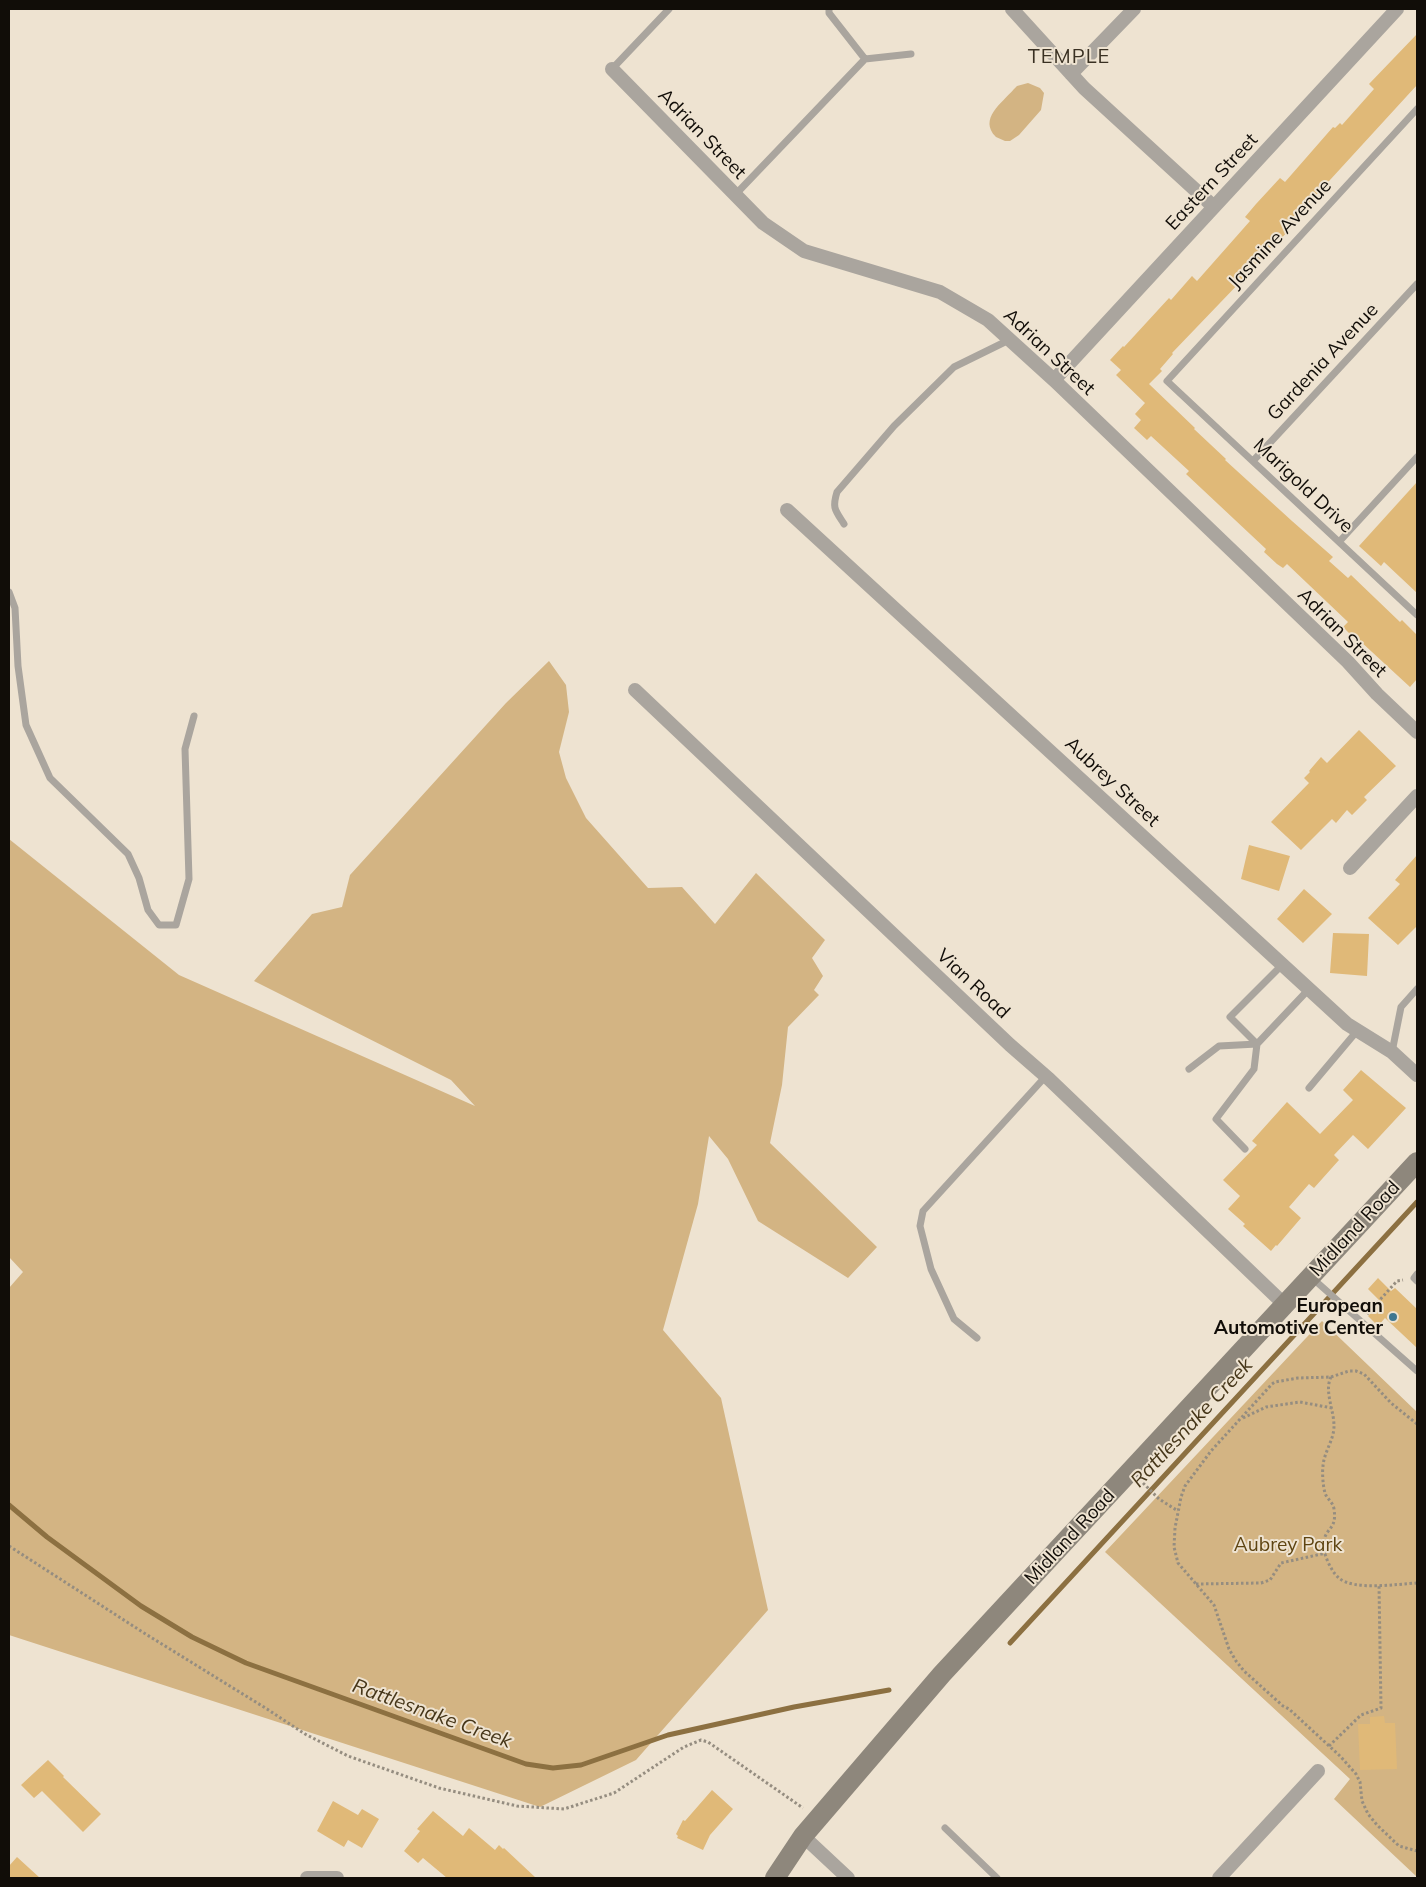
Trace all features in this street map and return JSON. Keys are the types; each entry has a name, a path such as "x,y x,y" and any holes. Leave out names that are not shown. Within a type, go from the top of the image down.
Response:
{"main road":[{"name":"Midland Road","path":"775,1878 803,1836 942,1674 1285,1305 1318,1283 1417,1162"}],"street":[{"path":"1012,9 1071,74 1214,207"},
{"path":"1071,74 1134,9"},
{"name":"Eastern Street","path":"1054,380 1397,9"},
{"name":"Adrian Street","path":"612,69 763,223 804,251 940,292 988,320 1054,380 1348,662 1377,694 1417,732"},
{"name":"Aubrey Street","path":"787,510 1347,1024 1392,1052 1417,1075"},
{"name":"Vian Road","path":"635,690 1010,1045 1046,1076 1285,1305"},
{"path":"1350,868 1417,796"},
{"path":"1218,1878 1318,1771"},
{"path":"803,1836 848,1878"},
{"path":"307,1878 337,1878"}],"lane":[{"path":"612,69 669,9"},
{"path":"829,9 829,13 864,59"},
{"path":"735,195 864,59 911,54"},
{"name":"Jasmine Avenue","path":"1167,381 1417,109"},
{"name":"Gardenia Avenue","path":"1253,461 1417,284"},
{"path":"844,524 834,510 837,492 894,426 954,367 1009,340"},
{"name":"Marigold Drive","path":"1167,381 1417,615"},
{"path":"1339,542 1417,457"},
{"path":"9,592 15,608 18,666 26,725 50,778 128,854 139,878 148,910 159,925 176,925 189,879 184,749 194,716"},
{"path":"1257,1044 1230,1017 1282,964"},
{"path":"1245,1149 1216,1119 1254,1069 1257,1044 1309,989"},
{"path":"1392,1052 1401,1007 1417,989"},
{"path":"1309,1088 1357,1030"},
{"path":"1190,1069 1219,1046 1257,1044"},
{"path":"976,1338 954,1319 931,1269 920,1226 923,1212 1046,1076"},
{"path":"1318,1283 1417,1371"},
{"path":"945,1828 997,1878"}],"path":[{"path":"1361,1321 1397,1281 1416,1278"},
{"path":"1417,1424 1391,1403 1364,1374 1349,1371 1330,1376 1275,1382 1211,1451 1191,1476 1181,1497 1174,1540 1178,1563 1214,1605 1229,1649 1244,1671 1283,1706 1289,1709 1356,1774 1360,1782 1362,1801 1368,1814 1377,1825 1399,1846 1417,1851"},
{"path":"1330,1376 1328,1385 1334,1429 1323,1468 1325,1493 1334,1507 1334,1524 1324,1539 1330,1566 1340,1580 1359,1586 1417,1584"},
{"path":"1240,1420 1266,1407 1300,1402 1332,1408"},
{"path":"1145,1485 1160,1499 1178,1511"},
{"path":"9,1546 144,1634 305,1734 348,1756 440,1788 517,1806 564,1808 614,1793 684,1747 701,1740 708,1742 802,1807 817,1820"},
{"path":"1195,1584 1261,1583 1270,1580 1281,1563 1326,1553"},
{"path":"1329,1746 1361,1715 1381,1708 1379,1585"}],"green space":[{"path":"1028,83 1040,88 1044,93 1041,110 1019,135 1010,141 996,137 991,130 990,124 994,112 1017,86"},
{"path":"549,661 566,685 569,712 559,752 566,778 586,818 648,888 682,887 715,924 756,873 825,940 812,958 823,976 814,990 819,995 788,1027 782,1085 770,1143 877,1247 848,1278 758,1221 728,1159 709,1136 698,1204 663,1330 721,1398 768,1610 636,1760 540,1807 9,1635 9,1288 23,1272 9,1257 9,839 179,975 475,1106 451,1080 254,981 312,914 342,907 350,875 506,703"},
{"name":"Aubrey Park","path":"1322,1321 1417,1412 1417,1877 1334,1799 1350,1779 1105,1552"}],"building":[{"path":"1417,34 1417,85 1308,204 1310,206 1280,240 1279,238 1243,279 1172,353 1160,369 1162,371 1149,384 1225,460 1333,557 1329,561 1348,578 1351,575 1400,622 1402,620 1417,635 1417,679 1410,687 1343,627 1348,622 1287,564 1283,568 1264,552 1266,549 1186,474 1189,471 1151,436 1147,440 1134,428 1141,420 1135,414 1145,403 1116,375 1121,370 1110,360 1169,298 1171,300 1192,276 1197,281 1250,221 1245,217 1256,204 1280,178 1285,182 1333,127 1335,128 1340,123 1342,125 1374,89 1369,84"},
{"path":"1417,482 1417,593 1384,562 1381,566 1359,546"},
{"path":"1359,730 1396,766 1364,797 1367,800 1352,815 1347,810 1336,823 1332,819 1301,850 1271,822 1309,783 1304,778 1321,757 1327,763"},
{"path":"1249,845 1290,856 1279,891 1241,879"},
{"path":"1417,855 1417,926 1398,945 1368,918 1400,884 1395,880"},
{"path":"1304,889 1332,914 1303,943 1277,919"},
{"path":"1333,933 1369,934 1367,976 1330,973"},
{"path":"1361,1070 1406,1108 1368,1149 1353,1135 1334,1155 1339,1160 1314,1188 1309,1184 1289,1207 1301,1218 1271,1251 1243,1226 1245,1224 1228,1209 1240,1196 1223,1180 1257,1145 1252,1141 1287,1102 1320,1134 1353,1100 1343,1090"},
{"name":"European Automotive Center","path":"1378,1278 1391,1291 1395,1288 1417,1309 1417,1348 1385,1318 1378,1326 1368,1316 1381,1302 1368,1289"},
{"path":"1384,1716 1385,1723 1395,1723 1397,1769 1360,1770 1358,1724 1370,1724 1370,1717"},
{"path":"48,1760 101,1814 83,1832 42,1791 34,1798 21,1785"},
{"path":"712,1790 733,1809 710,1835 703,1850 677,1838 676,1834 683,1820 685,1821"},
{"path":"333,1801 358,1815 362,1809 379,1819 362,1848 348,1840 344,1847 317,1831"},
{"path":"433,1811 463,1836 469,1828 495,1850 499,1845 504,1848 536,1878 447,1878 423,1858 418,1863 404,1851 420,1831 417,1829"},
{"path":"17,1857 40,1878 9,1878 9,1866"}],"waterway":[{"name":"Rattlesnake Creek","path":"1010,1643 1417,1202"},
{"name":"Rattlesnake Creek","path":"9,1505 47,1537 141,1606 192,1637 246,1663 526,1764 553,1768 581,1765 668,1735 794,1707 889,1690"}],"place":[{"name":"European Automotive Center","path":"1393,1317"}],"district":[{"name":"TEMPLE","path":"1069,57"}]}
